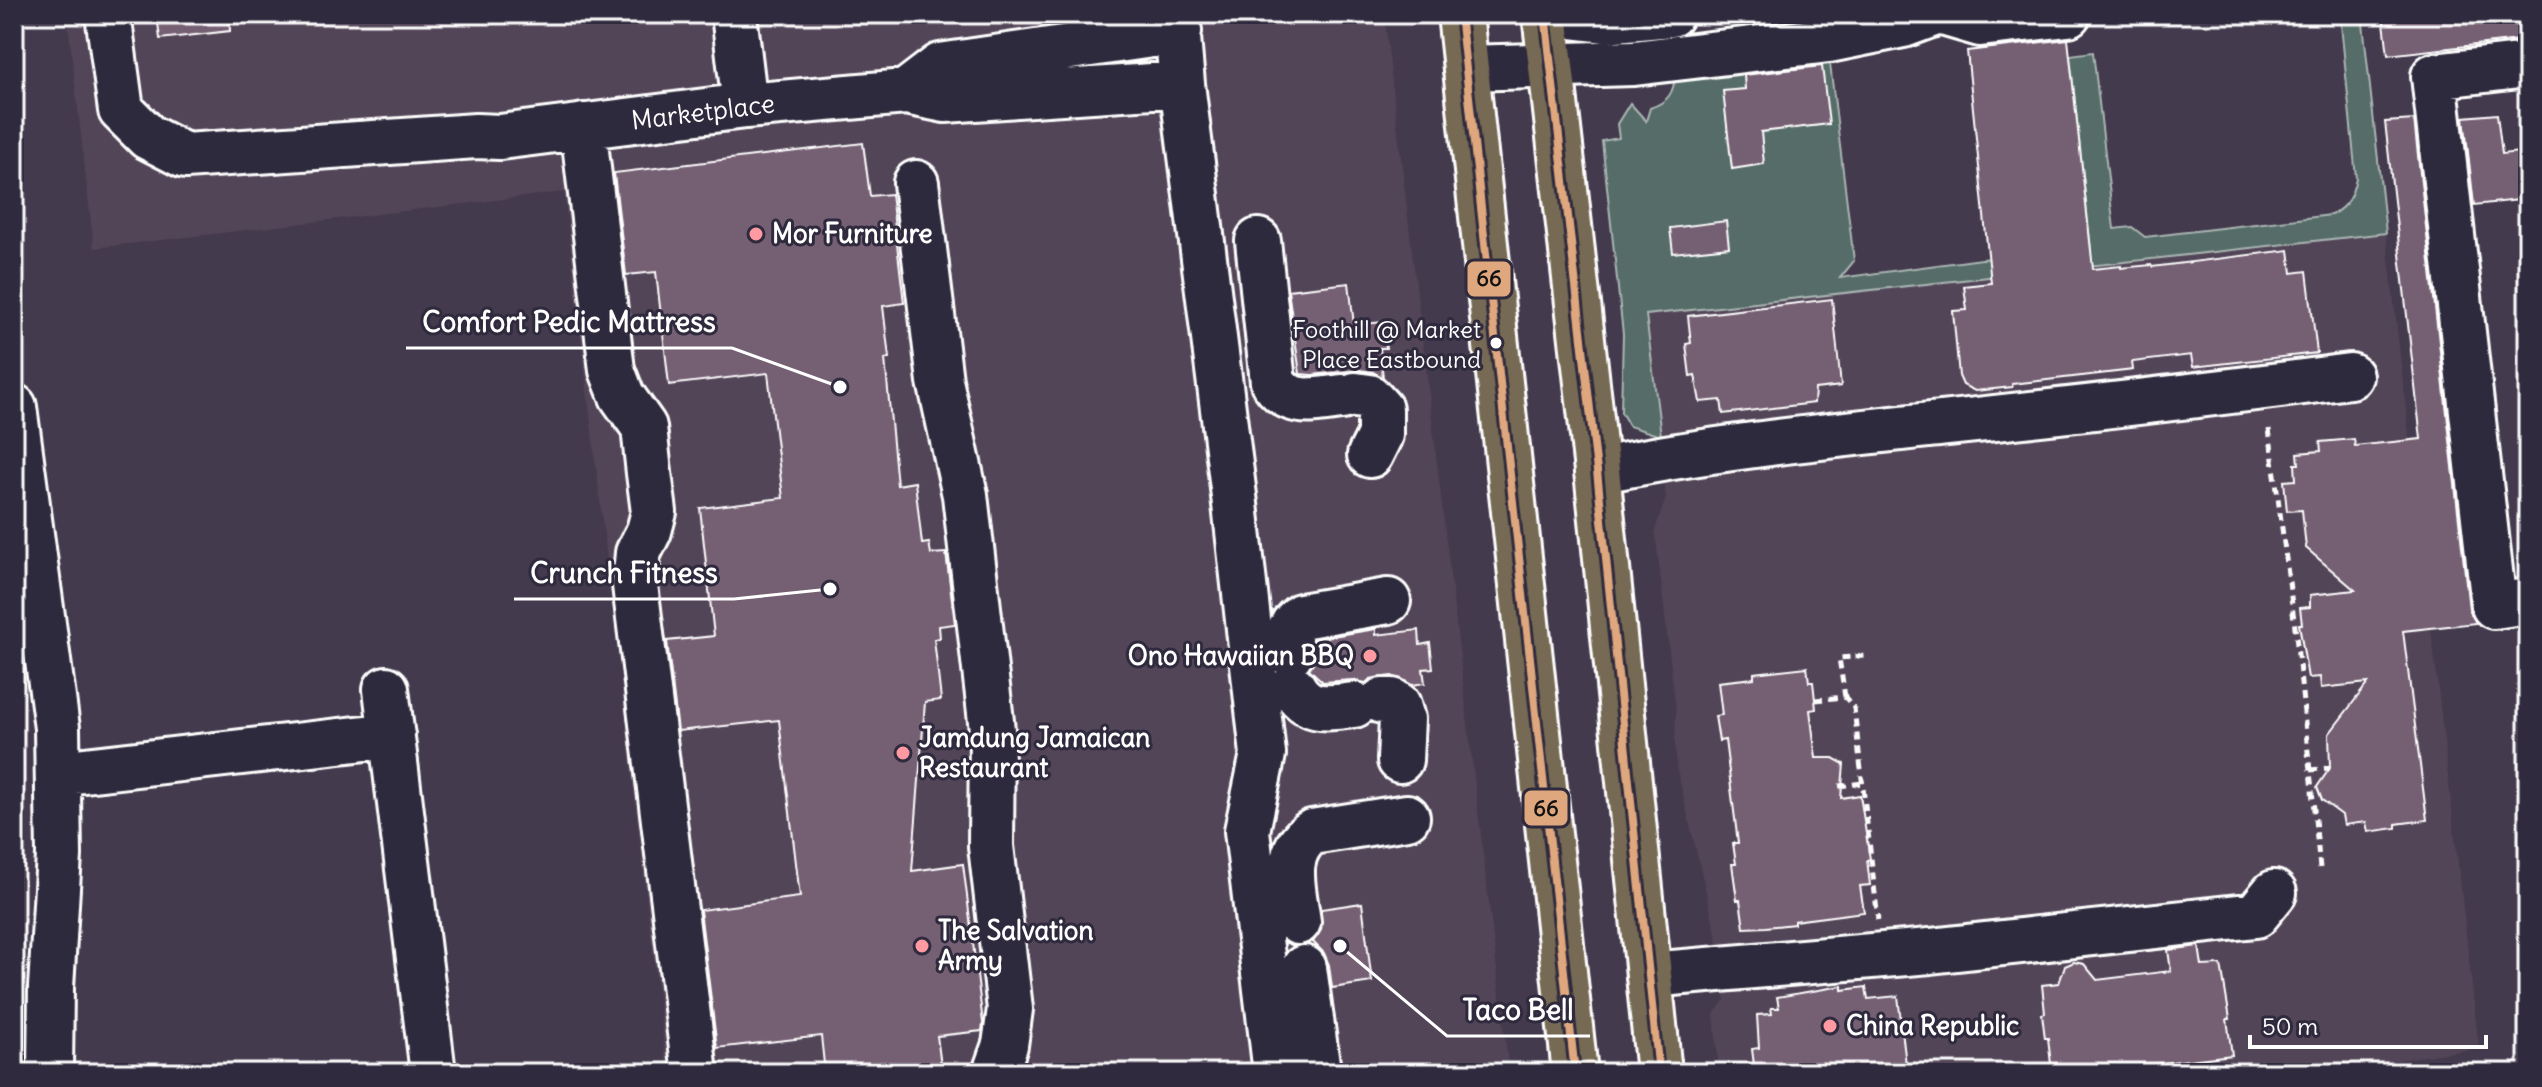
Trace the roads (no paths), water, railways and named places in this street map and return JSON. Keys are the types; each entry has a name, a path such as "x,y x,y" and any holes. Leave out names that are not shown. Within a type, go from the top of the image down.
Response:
{"main road":[{"path":"1460,14 1575,1073"},
{"path":"1545,14 1597,471 1659,1073"}],"lane":[{"name":"Marketplace","path":"108,14 121,110 148,137 185,156 476,136 500,137 745,106 906,92 945,100 1182,84"},
{"path":"734,14 745,106"},
{"path":"1553,14 1604,20 1671,14"},
{"path":"1946,14 1980,24 2068,14"},
{"path":"1466,68 1634,63 1814,42 1914,18"},
{"path":"906,92 940,66 1178,23 1182,84 1263,754 1247,831 1297,1072"},
{"path":"2528,65 2434,76 2494,606 2528,601"},
{"path":"583,126 612,370 622,396 644,427 654,512 638,553 635,585 695,1073"},
{"path":"916,183 940,381 965,495 992,730 991,846 1010,1009 1005,1045 995,1073"},
{"path":"1258,241 1273,382 1281,394 1293,399 1311,401 1348,396 1369,397 1380,409 1380,435 1370,455"},
{"path":"1597,471 1655,458 1870,430 2128,404 2350,376"},
{"path":"14,407 57,728 59,855 51,987 50,1073"},
{"path":"1388,601 1301,616 1288,633 1292,670 1301,701 1330,708 1392,701 1398,705 1402,719 1400,760"},
{"path":"386,689 433,1073"},
{"path":"58,773 392,735"},
{"path":"1298,922 1291,862 1302,838 1312,832 1407,817"},
{"path":"1649,975 1967,948 2256,915 2274,893"},
{"path":"1297,1072 1304,968"}],"place":[{"name":"Mor Furniture","path":"756,234"},
{"name":"Foothill @ Market Place Eastbound","path":"1496,343"},
{"name":"Comfort Pedic Mattress","path":"840,387"},
{"name":"Crunch Fitness","path":"830,589"},
{"name":"Ono Hawaiian BBQ","path":"1370,656"},
{"name":"Jamdung Jamaican Restaurant","path":"903,753"},
{"name":"The Salvation Army","path":"922,946"},
{"name":"Taco Bell","path":"1340,946"},
{"name":"China Republic","path":"1830,1026"}]}
